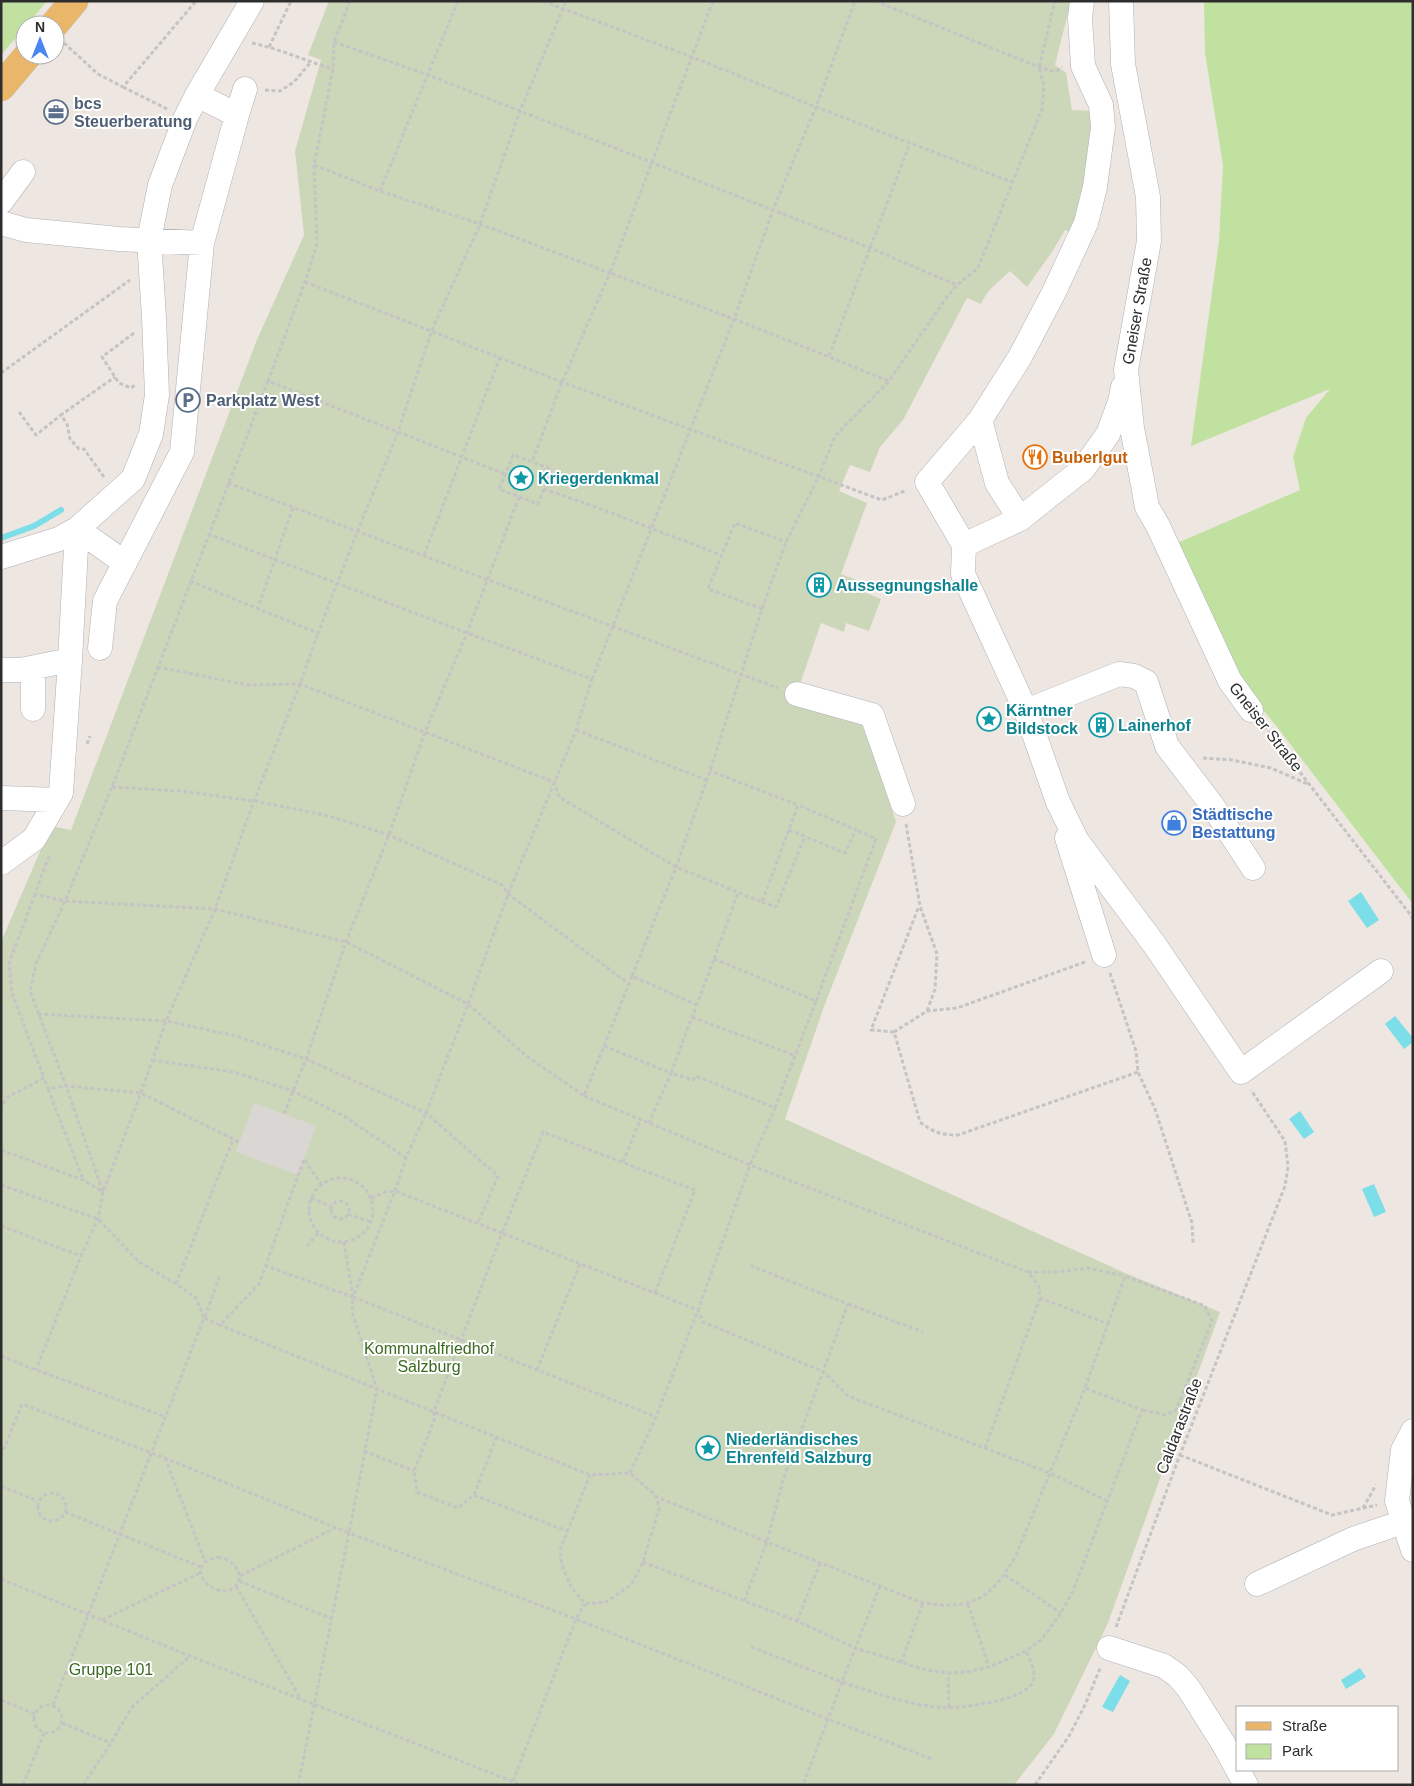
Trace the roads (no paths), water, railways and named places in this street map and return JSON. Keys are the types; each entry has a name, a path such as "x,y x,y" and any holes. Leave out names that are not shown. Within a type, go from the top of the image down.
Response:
{"main road":[{"path":"65,20 74,1"},
{"path":"1,87 20,65"}],"street":[{"path":"1,557 58,540 77,529 133,479 151,434 156,395 154,317 149,240 160,185 197,95 252,1"},
{"path":"1082,1 1080,18 1083,66 1101,105 1103,116 1102,144 1093,196 1086,223 1054,292 1020,357 980,420 927,482 964,545 963,574 1026,711 1104,955"},
{"name":"Gneiser Straße","path":"1121,1 1123,64 1148,197 1149,242 1126,370 1132,428 1147,507 1158,526 1230,680 1251,710"},
{"path":"100,648 105,601 182,452 202,243 244,89"},
{"path":"197,95 237,115"},
{"path":"1,202 23,172"},
{"path":"1,223 26,230 202,243"},
{"path":"964,545 1020,519 1083,469 1108,434 1120,402 1126,370"},
{"path":"980,420 997,483 1020,519"},
{"path":"139,464 164,488"},
{"path":"77,529 125,563"},
{"path":"1,863 34,839 60,793 77,529"},
{"path":"1,670 21,670 70,660"},
{"path":"33,668 33,709"},
{"path":"1026,711 1119,674 1134,676 1146,682 1167,746 1212,805 1253,868"},
{"path":"797,694 872,715 903,804"},
{"path":"1044,764 1058,802 1077,841 1154,944 1241,1072 1381,971"},
{"path":"3,798 56,800"},
{"path":"1413,1431 1403,1450 1400,1512 1413,1550"},
{"path":"1257,1584 1353,1539 1400,1512"},
{"path":"1109,1648 1164,1666 1178,1676 1189,1689 1236,1767"},
{"path":"1238,1771 1246,1785"}],"water":[{"path":"1361,892 1379,920 1367,928 1348,901"},
{"path":"1395,1016 1413,1038 1413,1042 1404,1049 1385,1024"},
{"path":"1300,1111 1314,1132 1304,1139 1289,1119"},
{"path":"1374,1184 1386,1212 1374,1217 1362,1189"},
{"path":"1360,1668 1366,1677 1346,1689 1341,1680"},
{"path":"1120,1675 1130,1681 1113,1712 1102,1707"}],"waterway":[{"path":"1,538 34,526 61,510"}],"place":[{"name":"bcs Steuerberatung","path":"56,112"},
{"name":"Parkplatz West","path":"188,400"},
{"name":"Buberlgut","path":"1035,457"},
{"name":"Kriegerdenkmal","path":"521,478"},
{"name":"Aussegnungshalle","path":"819,585"},
{"name":"Kärntner Bildstock","path":"989,719"},
{"name":"Lainerhof","path":"1101,725"},
{"name":"Städtische Bestattung","path":"1174,823"},
{"name":"Niederländisches Ehrenfeld Salzburg","path":"708,1448"}],"park label":[{"name":"Kommunalfriedhof Salzburg","path":"429,1357"},
{"name":"Gruppe 101","path":"111,1669"}]}
